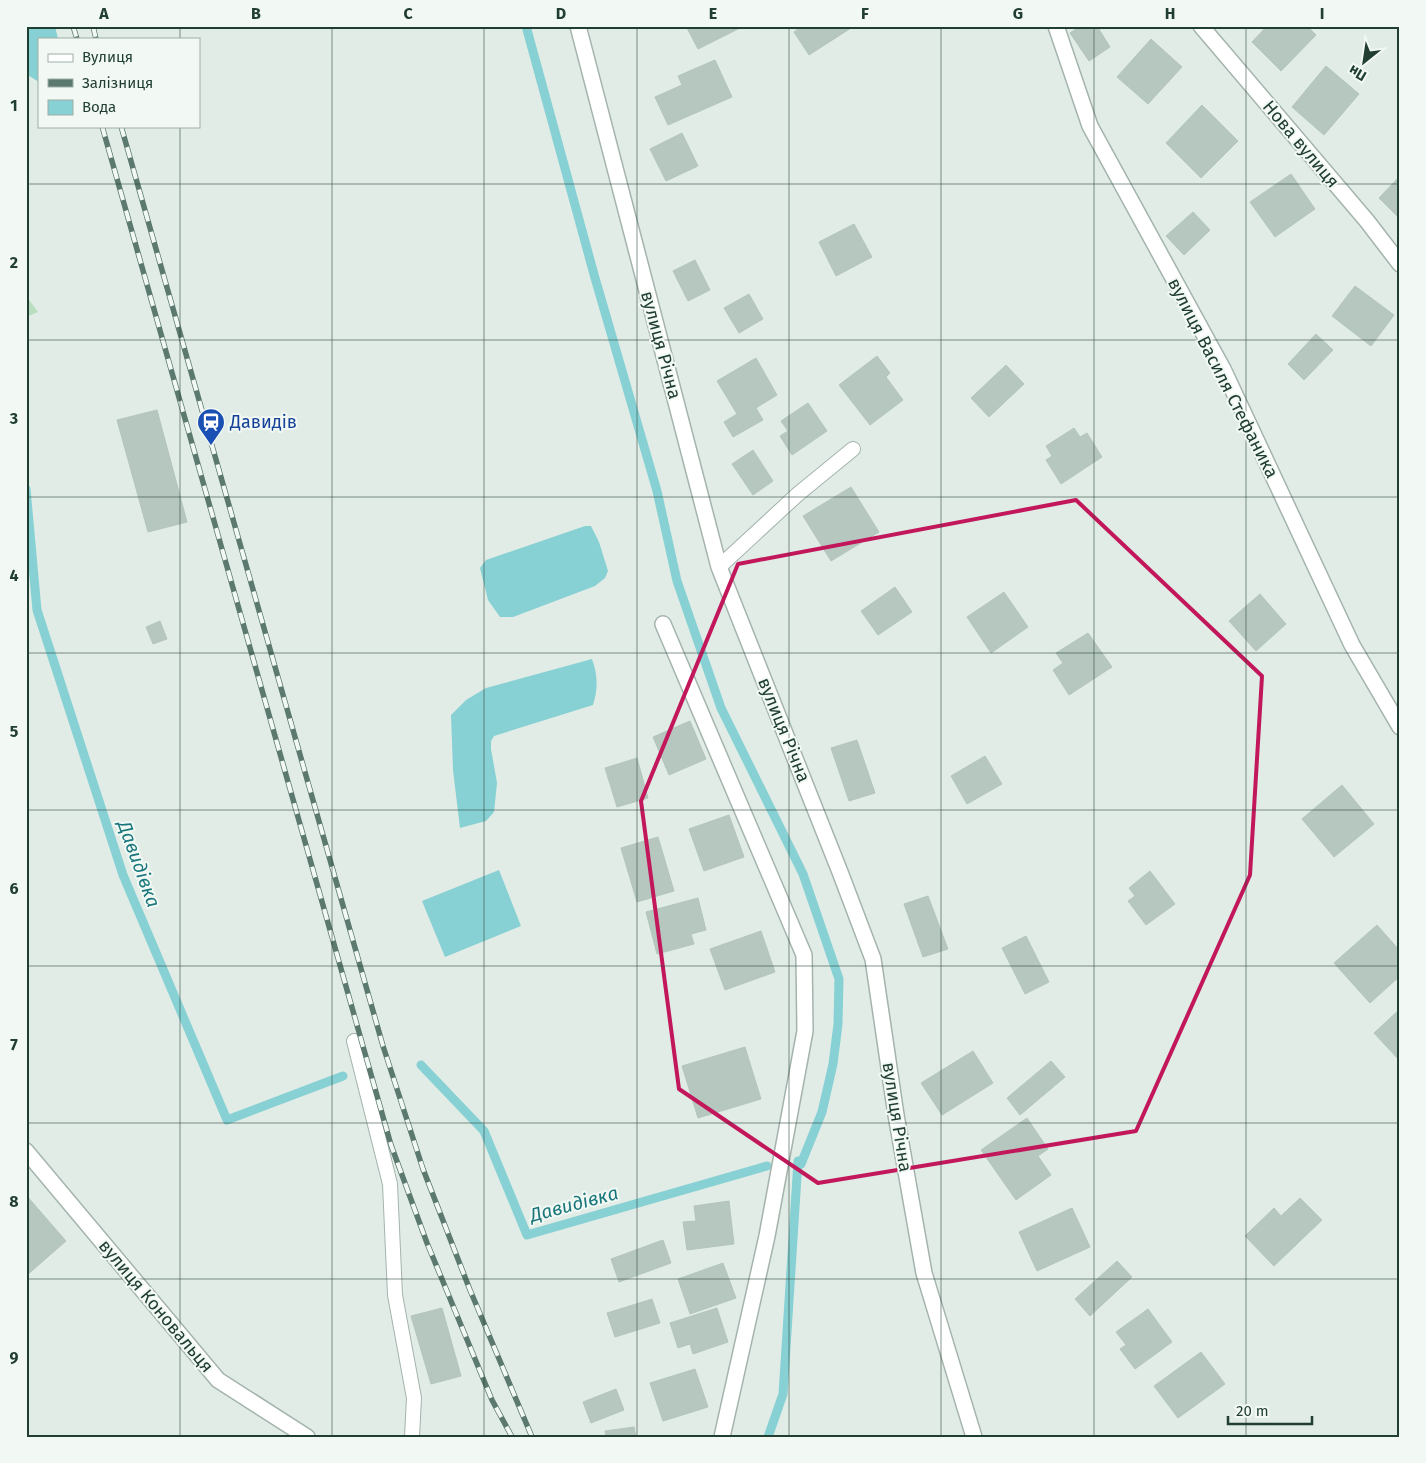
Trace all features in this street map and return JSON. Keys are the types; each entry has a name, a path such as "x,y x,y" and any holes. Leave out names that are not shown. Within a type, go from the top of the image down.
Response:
{"street":[{"name":"вулиця Річна","path":"578,26 719,567 873,959 896,1115 924,1273 974,1437"},
{"name":"вулиця Василя Стефаника","path":"1056,26 1090,126 1223,369 1352,645 1400,727"},
{"name":"Нова вулиця","path":"1201,26 1367,221 1400,264"},
{"path":"664,624 804,955 805,1031 767,1236 722,1437"},
{"name":"вулиця Коновальця","path":"26,1150 218,1380 307,1437"}],"lane":[{"path":"719,567 798,494 854,449"},
{"path":"354,1041 390,1184 395,1295 414,1398 412,1437"}],"highlighted area":[{"path":"1076,500 1262,676 1250,875 1136,1131 818,1183 679,1089 641,801 738,564"}],"green space":[{"path":"26,296 38,312 26,317"}],"water":[{"path":"26,26 55,26 58,38 38,38 38,81 26,74"},
{"path":"585,526 591,526 599,542 608,571 605,578 595,586 513,617 500,617 488,600 480,568 486,560"},
{"path":"592,659 597,682 593,705 494,736 491,741 491,749 497,783 494,812 486,821 460,828 453,770 451,715 466,700 486,688"},
{"path":"499,870 521,926 445,957 422,901"}],"building":[{"path":"686,26 744,26 698,49"},
{"path":"802,26 850,26 851,28 809,55 794,32"},
{"path":"1080,26 1097,26 1110,47 1089,61 1070,33"},
{"path":"1267,26 1307,26 1316,35 1281,71 1252,42"},
{"path":"1151,39 1182,67 1148,104 1117,77"},
{"path":"715,60 732,97 668,125 655,97 682,85 678,76"},
{"path":"1326,66 1359,94 1324,135 1292,107"},
{"path":"1202,105 1238,141 1201,178 1166,143"},
{"path":"682,133 698,166 666,181 650,149"},
{"path":"1291,174 1315,209 1275,237 1250,202"},
{"path":"1400,176 1400,219 1379,198"},
{"path":"1193,212 1210,230 1184,255 1166,236"},
{"path":"854,224 872,257 836,276 819,242"},
{"path":"695,260 710,290 688,301 673,271"},
{"path":"1355,286 1394,315 1371,346 1332,316"},
{"path":"749,294 763,319 739,333 724,308"},
{"path":"1316,334 1333,350 1304,380 1288,364"},
{"path":"877,356 890,373 886,377 903,400 870,425 839,385"},
{"path":"756,358 777,395 756,408 763,420 733,437 724,422 737,414 717,381"},
{"path":"1006,365 1024,384 989,417 971,398"},
{"path":"808,403 827,431 792,455 780,436 788,431 781,421"},
{"path":"157,410 187,522 148,532 117,420"},
{"path":"1074,428 1080,437 1087,433 1102,457 1061,484 1046,460 1052,456 1046,446"},
{"path":"753,450 773,481 753,495 732,464"},
{"path":"851,487 879,532 831,561 803,516"},
{"path":"895,587 912,612 878,635 861,611"},
{"path":"1004,592 1028,627 991,653 967,617"},
{"path":"1260,594 1286,624 1256,651 1229,621"},
{"path":"160,621 167,639 153,644 146,627"},
{"path":"1088,633 1112,667 1069,695 1053,670 1063,663 1056,653"},
{"path":"690,721 706,759 669,775 653,737"},
{"path":"857,740 875,793 849,801 831,748"},
{"path":"985,756 1002,784 967,804 951,776"},
{"path":"637,758 648,798 617,807 605,768"},
{"path":"1342,785 1374,824 1334,857 1302,819"},
{"path":"729,815 744,857 704,871 689,829"},
{"path":"658,837 674,891 637,902 621,848"},
{"path":"1150,871 1175,904 1146,925 1128,901 1135,896 1129,888"},
{"path":"928,896 948,949 923,957 904,904"},
{"path":"698,898 706,930 691,934 694,944 657,954 646,912"},
{"path":"1377,925 1400,951 1400,976 1370,1003 1334,963"},
{"path":"761,931 775,972 725,990 710,949"},
{"path":"1026,936 1049,982 1025,994 1002,948"},
{"path":"1400,1009 1400,1061 1374,1033"},
{"path":"745,1047 761,1099 698,1118 682,1066"},
{"path":"973,1051 993,1083 942,1115 921,1083"},
{"path":"1051,1061 1065,1077 1020,1115 1007,1098"},
{"path":"1027,1118 1048,1149 1038,1156 1051,1175 1016,1200 981,1150"},
{"path":"26,1195 66,1241 26,1276"},
{"path":"1300,1198 1322,1220 1274,1266 1245,1236 1274,1208 1281,1216"},
{"path":"729,1201 734,1244 687,1250 683,1222 696,1221 694,1206"},
{"path":"1072,1208 1090,1247 1037,1271 1019,1232"},
{"path":"663,1240 671,1263 619,1282 611,1259"},
{"path":"1117,1261 1132,1277 1090,1316 1075,1299"},
{"path":"723,1263 736,1298 690,1314 678,1279"},
{"path":"652,1299 660,1323 615,1337 607,1313"},
{"path":"442,1308 461,1376 431,1384 411,1316"},
{"path":"717,1308 728,1342 693,1354 690,1344 678,1348 670,1323"},
{"path":"1148,1309 1172,1342 1135,1369 1120,1349 1126,1345 1116,1332"},
{"path":"1201,1352 1225,1384 1178,1418 1154,1386"},
{"path":"695,1369 708,1407 663,1421 650,1383"},
{"path":"616,1389 624,1410 591,1423 583,1402"},
{"path":"634,1427 636,1437 606,1437 605,1431"}],"waterway":[{"path":"526,26 595,278 657,491 677,581 721,708 803,874 839,979 838,1024 833,1064 822,1112 801,1164"},
{"name":"Давидівка","path":"26,489 37,610 123,875 227,1120 343,1076"},
{"name":"Давидівка","path":"421,1065 484,1131 527,1235 767,1166"},
{"name":"Давидівка","path":"768,1437 783,1394 798,1161"}],"railway":[{"path":"73,26 77,38"},
{"path":"93,26 96,38"},
{"path":"103,128 391,1145 427,1243 492,1400 512,1437"},
{"path":"122,128 383,1046 423,1169 470,1290 532,1437"}],"place":[{"name":"Давидів","path":"211,446"}]}
